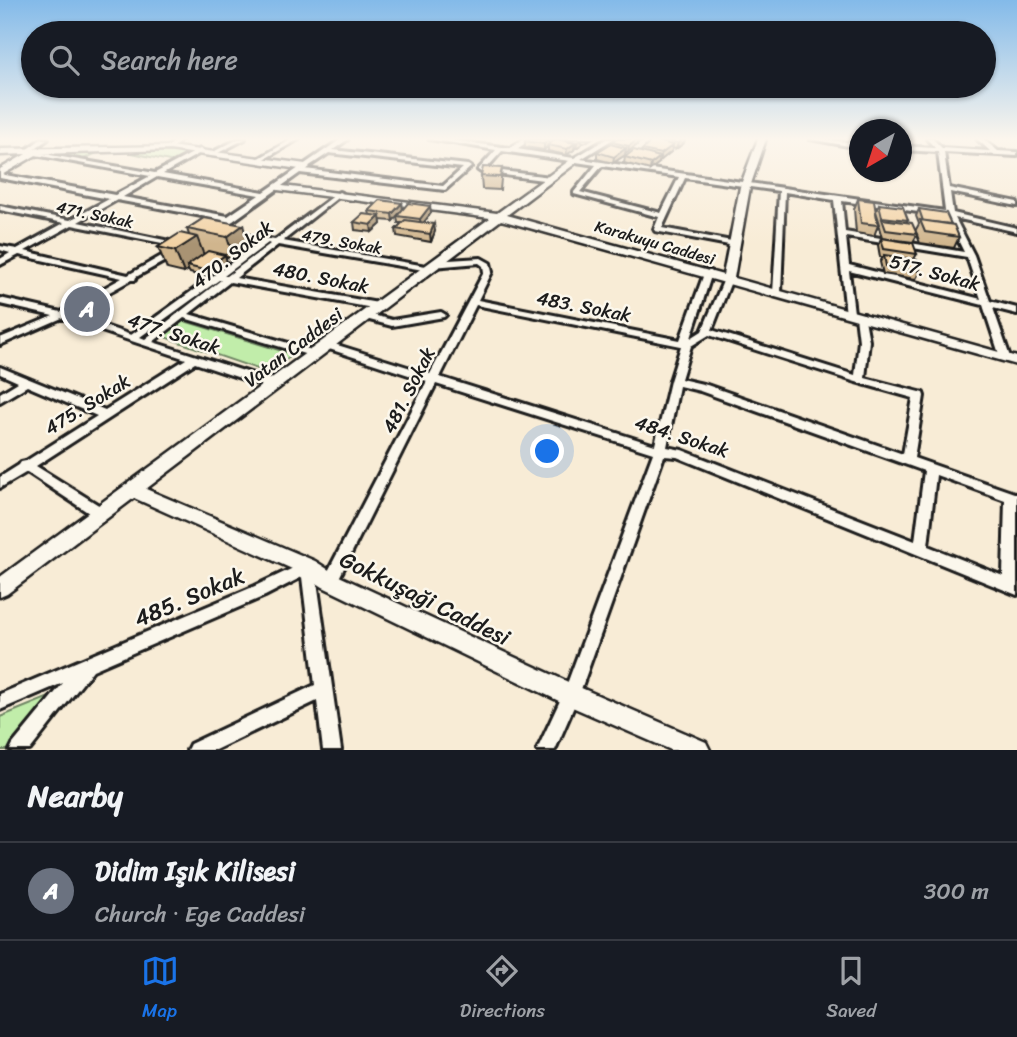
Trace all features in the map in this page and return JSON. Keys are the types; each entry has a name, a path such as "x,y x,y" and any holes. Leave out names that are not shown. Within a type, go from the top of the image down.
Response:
{"street":[{"path":"0,174 230,219"},
{"path":"0,262 159,174 266,194"},
{"path":"203,236 297,174"},
{"path":"341,174 445,188 460,174"},
{"path":"512,174 551,179"},
{"name":"Vatan Caddesi","path":"0,588 557,174"},
{"path":"592,174 576,193 663,216"},
{"path":"663,174 948,214 1017,230"},
{"path":"687,344 707,331 728,279 750,174"},
{"path":"943,174 948,214 970,255 1005,357"},
{"path":"682,177 658,229 734,244"},
{"name":"Karakuyu Caddesi","path":"278,187 499,216 1017,360"},
{"path":"944,189 1017,204"},
{"path":"776,293 782,192"},
{"name":"470. Sokak","path":"133,338 339,194"},
{"path":"838,199 845,267 855,315 864,341 860,380"},
{"name":"471. Sokak","path":"0,208 185,246 132,278"},
{"name":"479. Sokak","path":"212,230 270,242 430,267"},
{"path":"842,234 970,255"},
{"name":"470. Sokak","path":"147,342 230,278 270,242"},
{"path":"0,248 132,278"},
{"name":"481. Sokak","path":"330,581 485,281 487,265 470,259 430,267"},
{"name":"517. Sokak","path":"845,267 1017,311"},
{"path":"546,750 572,695 660,451 675,381 687,344 685,340 708,273"},
{"name":"480. Sokak","path":"217,277 378,306"},
{"path":"0,342 62,315 132,278"},
{"name":"477. Sokak","path":"0,301 62,315 274,385"},
{"name":"483. Sokak","path":"474,302 687,344"},
{"name":"484. Sokak","path":"183,315 433,378 660,451 678,453 1013,587"},
{"path":"365,316 392,323 441,315"},
{"path":"707,331 919,396 908,460"},
{"name":"475. Sokak","path":"0,483 103,414 195,358"},
{"path":"0,370 23,383 103,414"},
{"path":"675,381 1014,498 1013,587"},
{"path":"0,398 23,383"},
{"path":"25,465 100,513"},
{"path":"921,548 931,468"},
{"name":"Gokkuşaği Caddesi","path":"132,490 308,567 330,581 572,695 698,750"},
{"path":"308,567 322,690 332,750"},
{"name":"485. Sokak","path":"0,702 260,591 308,567"},
{"name":"485. Sokak","path":"19,750 88,666"},
{"path":"196,750 322,690"}],"green space":[{"path":"265,242 274,244 178,319 292,354 272,374 144,330"},
{"path":"49,697 51,704 11,750 0,750 0,717"}],"building":[{"path":"481,174 501,174 500,177"},
{"path":"858,199 874,201 878,225 861,223"},
{"path":"380,200 402,203 392,214 369,211"},
{"path":"408,203 430,206 420,219 397,216"},
{"path":"879,204 903,207 908,220 882,217"},
{"path":"919,209 946,213 951,224 923,221"},
{"path":"363,214 380,216 371,225 354,222"},
{"path":"204,218 243,225 227,237 187,229"},
{"path":"882,219 912,223 917,234 886,230"},
{"path":"405,220 434,224 430,234 396,229"},
{"path":"920,220 954,225 959,237 925,232"},
{"path":"180,233 197,237 175,251 158,247"},
{"path":"881,238 913,243 917,254 884,249"},
{"path":"208,251 225,255 204,270 187,266"},
{"path":"884,255 917,260 920,271 886,266"}],"place":[{"name":"Didim Işık Kilisesi","path":"87,309"}]}
